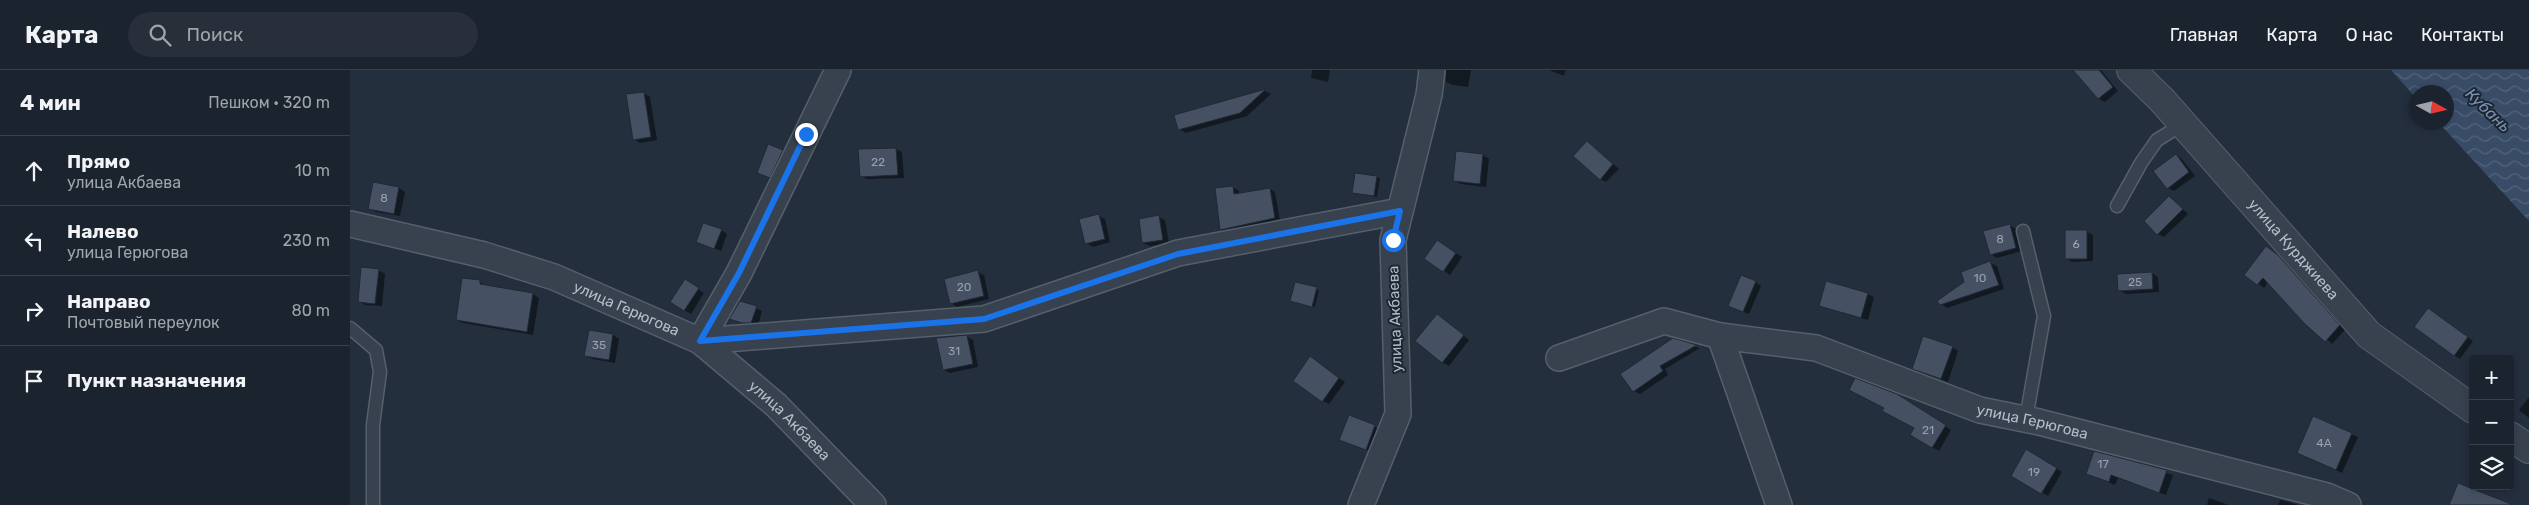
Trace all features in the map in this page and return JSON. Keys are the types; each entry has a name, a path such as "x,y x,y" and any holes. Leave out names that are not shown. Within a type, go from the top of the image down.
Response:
{"street":[{"path":"700,341 739,273 838,70"},
{"name":"улица Акбаева","path":"1361,505 1398,414 1393,240 1429,95 1432,70"},
{"name":"улица Курджиева","path":"2132,70 2183,124 2369,335 2469,406"},
{"name":"улица Герюгова","path":"351,228 484,255 554,277 700,341 984,319 1178,254 1400,211"},
{"name":"улица Герюгова","path":"1559,358 1664,321 1720,336 1816,348 1980,410 2026,419 2327,496 2348,505"},
{"path":"1720,336 1779,505"},
{"name":"улица Акбаева","path":"700,341 776,405 873,505"},
{"path":"2514,439 2529,450"}],"lane":[{"path":"2117,206 2141,163 2157,140 2183,124"},
{"path":"2024,231 2044,316 2026,419"},
{"path":"350,328 376,350 380,372 373,425 373,505"}],"water":[{"name":"Кубань","path":"2391,70 2529,70 2529,221 2445,130 2454,130 2454,85 2409,85 2409,90"}],"building":[{"path":"2073,70 2099,70 2113,87 2098,99"},
{"path":"1266,89 1240,113 1178,130 1174,115"},
{"path":"644,92 651,137 633,140 626,94"},
{"path":"1587,141 1613,164 1600,180 1573,156"},
{"path":"768,144 783,150 770,178 757,173"},
{"path":"896,148 898,175 860,177 858,149"},
{"path":"1456,151 1483,154 1480,184 1453,181"},
{"path":"2176,154 2189,172 2167,189 2153,171"},
{"path":"1355,173 1377,176 1374,196 1352,193"},
{"path":"373,182 399,187 394,214 368,209"},
{"path":"1233,186 1234,194 1270,188 1275,218 1220,230 1215,188"},
{"path":"2169,196 2183,209 2157,235 2144,221"},
{"path":"1099,214 1105,239 1085,244 1079,219"},
{"path":"1159,215 1163,240 1142,243 1139,219"},
{"path":"703,223 722,229 714,249 696,242"},
{"path":"2010,224 2016,248 1990,255 1983,231"},
{"path":"2065,230 2087,230 2087,259 2065,259"},
{"path":"1437,240 1456,253 1443,272 1424,259"},
{"path":"2266,246 2278,255 2340,325 2325,342 2304,323 2263,278 2257,285 2244,275"},
{"path":"1990,261 1999,285 1940,305 1937,301 1964,282 1961,272"},
{"path":"361,267 379,269 375,304 358,302"},
{"path":"978,270 984,296 950,304 944,279"},
{"path":"2152,272 2153,289 2118,291 2117,274"},
{"path":"1741,275 1756,281 1743,312 1728,306"},
{"path":"462,278 480,280 480,284 533,293 527,332 456,320"},
{"path":"685,279 699,288 684,311 670,302"},
{"path":"1826,281 1868,293 1861,318 1819,306"},
{"path":"1295,282 1317,287 1312,307 1290,301"},
{"path":"740,301 757,306 751,323 742,323 729,319"},
{"path":"2428,308 2468,337 2454,356 2414,327"},
{"path":"1437,314 1464,335 1442,363 1415,341"},
{"path":"589,330 613,334 609,360 584,356"},
{"path":"967,335 973,364 943,370 936,338"},
{"path":"1923,336 1953,346 1941,379 1912,369"},
{"path":"1673,338 1697,345 1660,366 1663,371 1633,392 1620,374"},
{"path":"1310,356 1339,378 1322,402 1293,381"},
{"path":"1855,378 1897,394 1946,425 1932,448 1910,435 1914,428 1882,411 1884,408 1849,390"},
{"path":"1349,415 1375,425 1366,450 1339,440"},
{"path":"2313,416 2352,433 2336,470 2297,453"},
{"path":"2026,449 2057,468 2041,494 2011,476"},
{"path":"2094,451 2167,470 2159,493 2111,475 2109,482 2086,474"},
{"path":"2458,483 2469,487 2469,490 2476,490 2511,504 2511,505 2449,505"}],"route":[{"path":"806,134 739,273 700,341 984,319 1178,254 1400,211 1393,240"}]}
